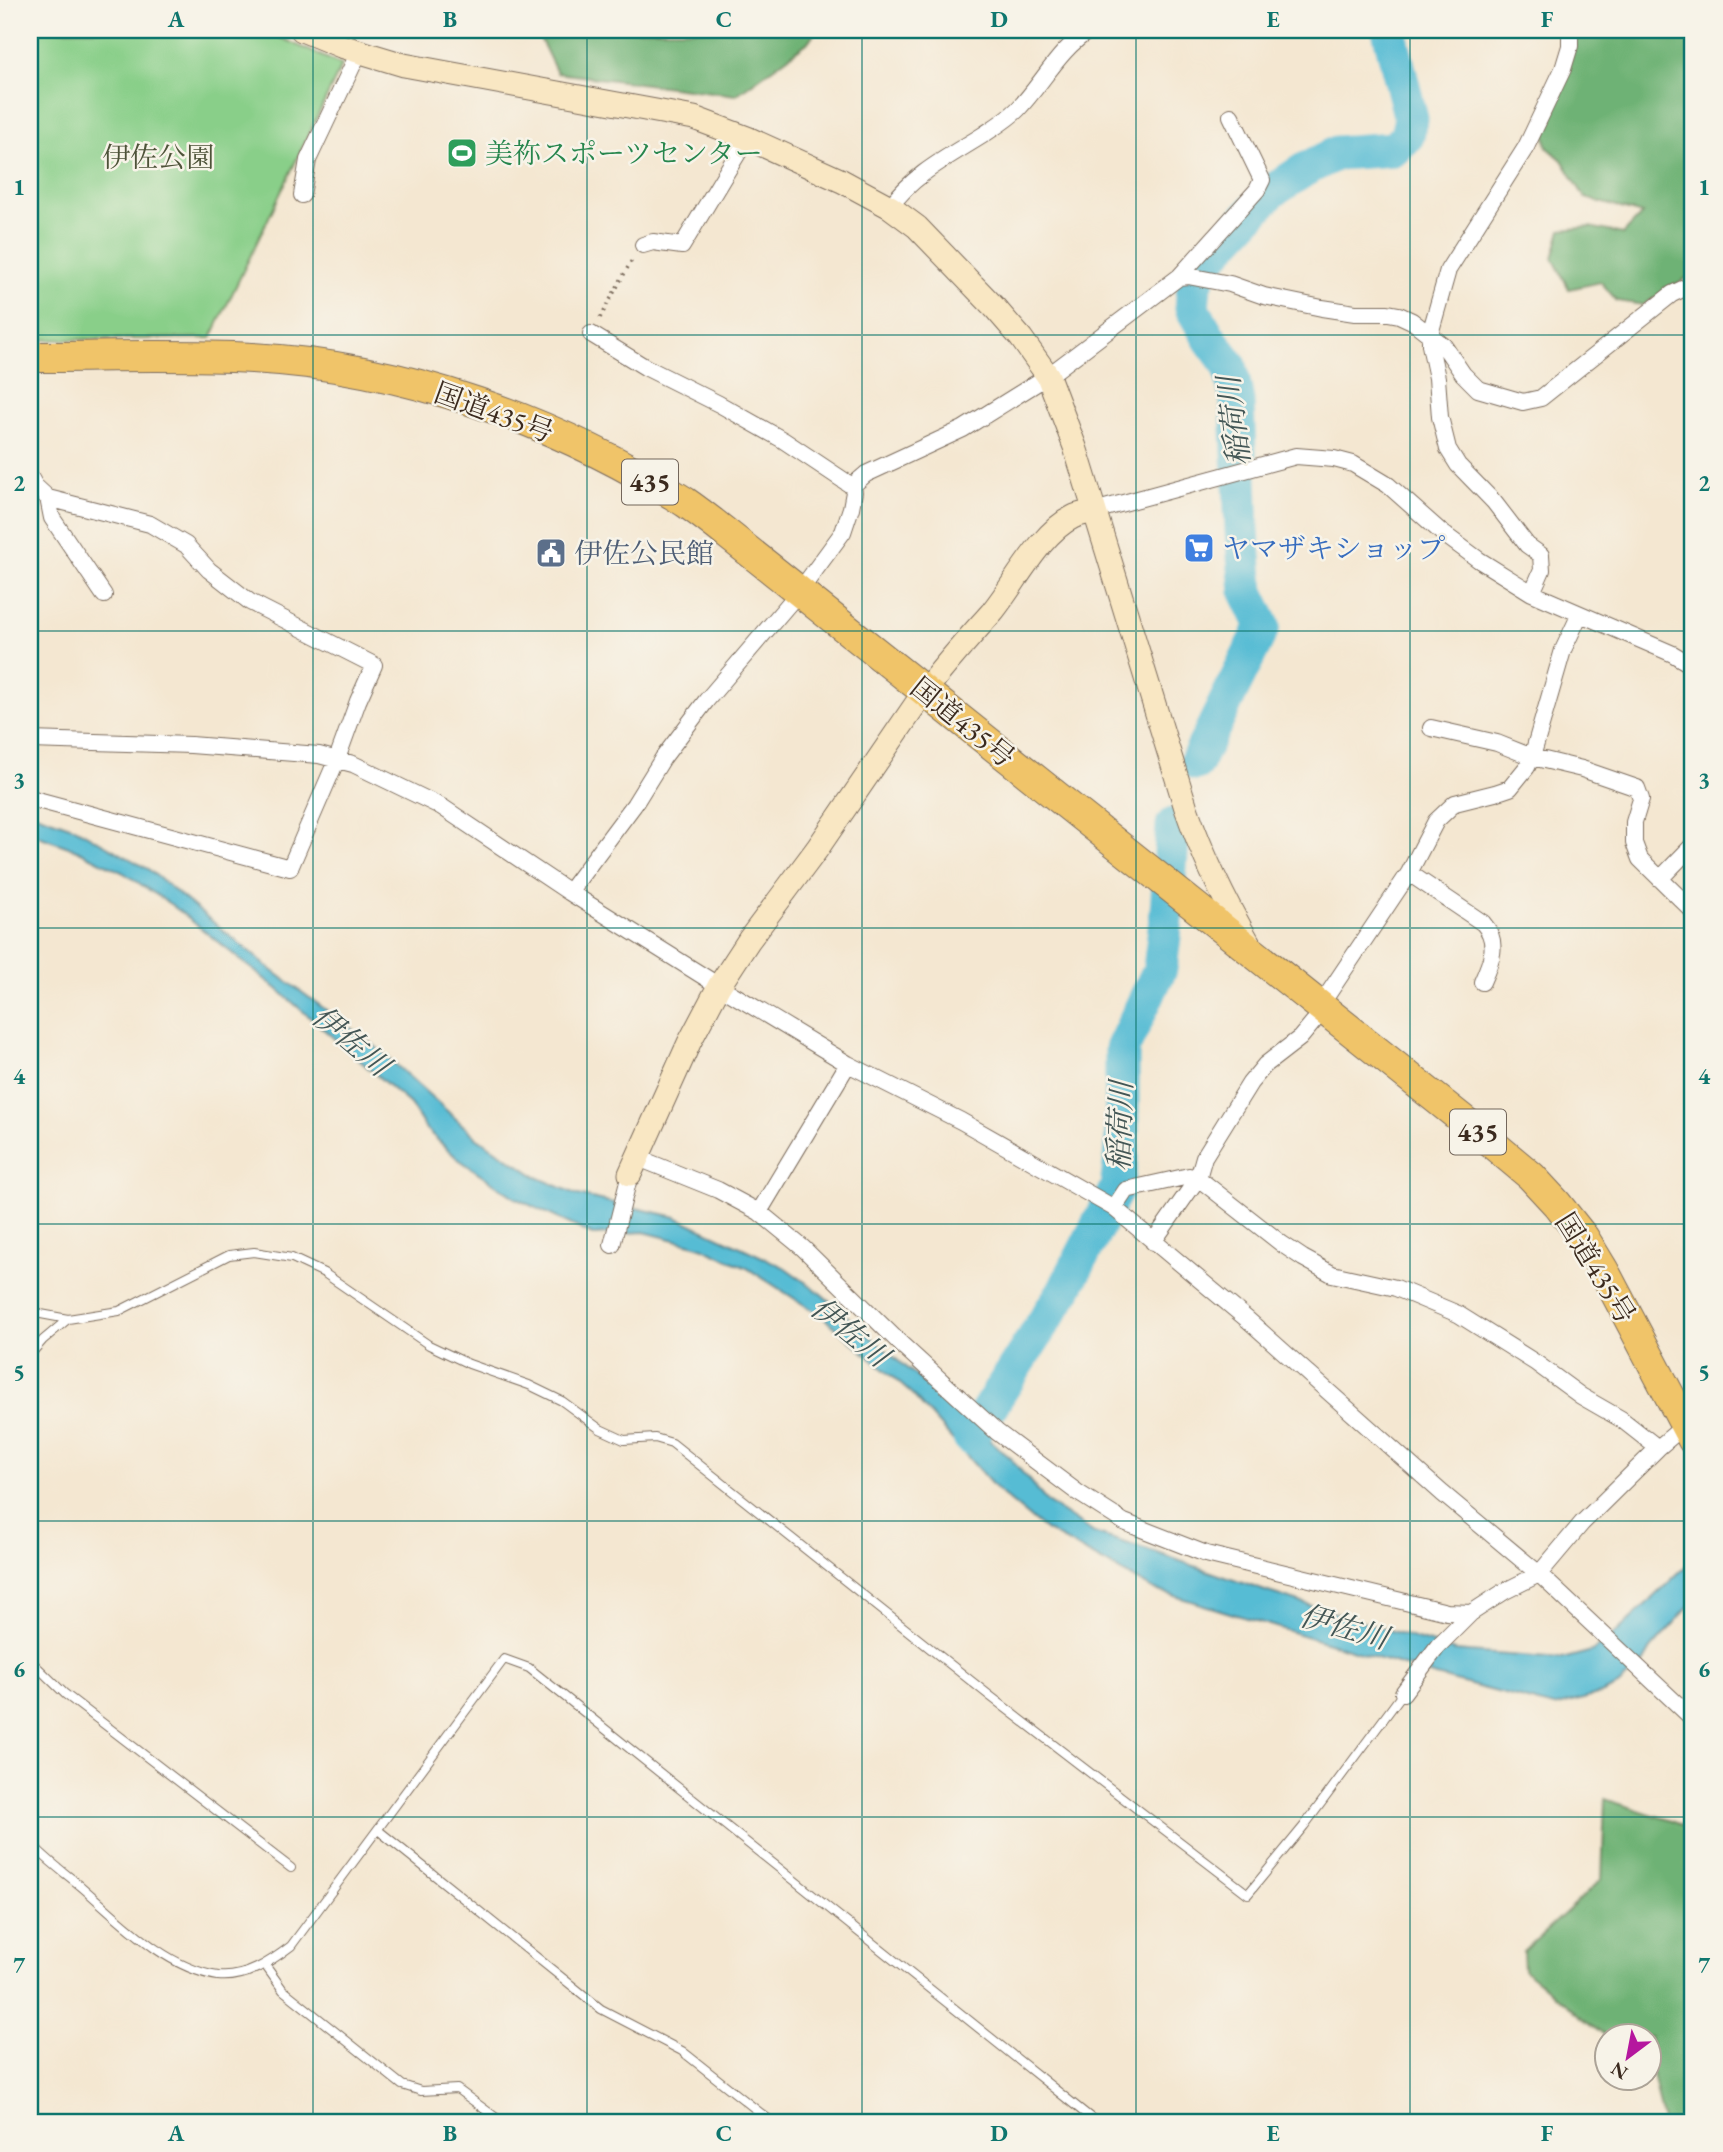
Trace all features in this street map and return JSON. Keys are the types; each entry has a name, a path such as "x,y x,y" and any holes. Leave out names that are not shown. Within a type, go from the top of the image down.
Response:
{"highway":[{"name":"国道435号","path":"30,356 242,358 311,363 368,373 480,404 531,423 593,451 651,482 695,510 1531,1176 1584,1238 1689,1433"}],"street":[{"path":"302,30 431,70 695,118 747,138 842,181 890,207 941,251 1021,338 1048,376 1063,412 1175,776 1202,853 1219,890 1256,955"},
{"path":"890,207 916,178 996,127 1016,111 1059,60 1090,30"},
{"path":"1532,593 1542,570 1541,555 1527,545 1494,502 1458,466 1448,449 1440,417 1430,334 1448,270 1526,147 1563,69 1570,46 1570,30"},
{"path":"302,195 308,160 349,43"},
{"path":"852,486 866,474 963,429 1048,376 1179,277 1257,190 1262,180 1231,116"},
{"path":"643,245 653,242 682,246 747,138"},
{"path":"1179,277 1188,276 1230,284 1264,296 1322,308 1399,315 1412,321 1444,346 1462,374 1478,389 1523,402 1541,398 1672,294 1693,284"},
{"path":"569,892 634,805 663,758 706,701 799,592 843,532 854,492 852,486 783,440 645,367 591,334"},
{"path":"612,1245 633,1166 689,1043 719,986 942,668 993,610 1032,555 1055,530 1072,517 1296,456 1334,459 1353,464 1388,485 1479,560 1532,593 1672,654 1693,666"},
{"path":"30,477 48,498 150,524 186,545 209,570 250,602 374,665 290,868 30,798"},
{"path":"48,498 52,518 104,595"},
{"path":"1153,1242 1198,1178 1204,1157 1250,1083 1265,1065 1300,1038 1315,1020 1320,1006 1409,873 1436,821 1455,803 1510,788 1527,767 1563,650 1580,614"},
{"path":"1431,728 1497,743 1532,757 1582,769 1637,788 1641,799 1634,822 1634,843 1640,859 1693,911"},
{"path":"30,740 241,748 319,755 353,764 442,807 569,892 848,1064 961,1121 1114,1208 1248,1320 1442,1493 1539,1574 1693,1719"},
{"path":"1660,879 1693,845"},
{"path":"1409,873 1483,923 1489,930 1493,959 1482,982"},
{"path":"760,1212 848,1064"},
{"path":"633,1166 718,1190 760,1212 803,1248 975,1414 1077,1492 1124,1522 1206,1554 1447,1612 1465,1619"},
{"path":"1114,1208 1126,1190 1189,1177 1198,1178 1303,1258 1332,1274 1396,1288 1458,1314 1536,1363 1581,1396 1621,1419 1658,1448"},
{"path":"1404,1693 1438,1646 1465,1619 1504,1591 1539,1574 1582,1523 1658,1448 1689,1433"}],"lane":[{"path":"30,1312 68,1320 119,1311 229,1255 254,1252 292,1258 324,1273 429,1345 562,1401 600,1429 624,1440 655,1438 672,1443 990,1696 1248,1894 1304,1826 1404,1693"},
{"path":"30,1355 43,1340 68,1320"},
{"path":"30,1842 144,1941 186,1967 219,1976 245,1972 265,1965 291,1946 505,1659 529,1668 1096,2122"},
{"path":"30,1660 65,1694 291,1868"},
{"path":"378,1830 601,2009 682,2051 772,2122"},
{"path":"265,1965 283,1990 402,2085 421,2091 457,2089 502,2122"}],"path":[{"path":"591,334 636,252 643,245"}],"green space":[{"name":"伊佐公園","path":"30,30 263,30 342,65 211,338 30,340"},
{"path":"536,30 817,30 807,43 736,95 557,73"},
{"path":"1575,30 1693,30 1693,274 1643,305 1617,301 1601,282 1569,289 1553,258 1561,230 1590,227 1623,234 1642,214 1585,198 1562,160 1547,147 1543,122"},
{"path":"1605,1799 1693,1830 1693,2122 1663,2122 1657,2092 1664,2092 1664,2022 1594,2022 1594,2027 1524,1970 1523,1952 1602,1879"}],"water":[{"name":"伊佐川","path":"30,812 73,827 148,869 273,971 375,1046 476,1137 539,1178 578,1195 676,1217 784,1267 819,1292 1011,1459 1047,1502 1094,1533 1455,1651 1562,1659 1592,1651 1618,1631 1693,1559 1693,1602 1651,1649 1643,1663 1618,1686 1601,1694 1554,1707 1436,1676 1155,1590 1045,1530 996,1489 912,1394 823,1317 747,1268 699,1246 644,1232 593,1235 517,1199 457,1158 426,1129 410,1104 276,988 173,906 124,873 77,850 30,833"}],"waterway":[{"name":"稲荷川","path":"1196,763 1263,626 1247,592 1237,401 1230,366 1192,308 1194,286 1204,264 1271,192 1304,170 1337,153 1394,149 1407,136 1411,119 1389,30"},
{"name":"稲荷川","path":"970,1438 1065,1289 1117,1188 1122,1149 1122,1049 1160,969 1173,825"}],"place":[{"name":"美祢スポーツセンター","path":"462,153"},
{"name":"ヤマザキショップ","path":"1199,548"},
{"name":"伊佐公民館","path":"551,553"}]}
